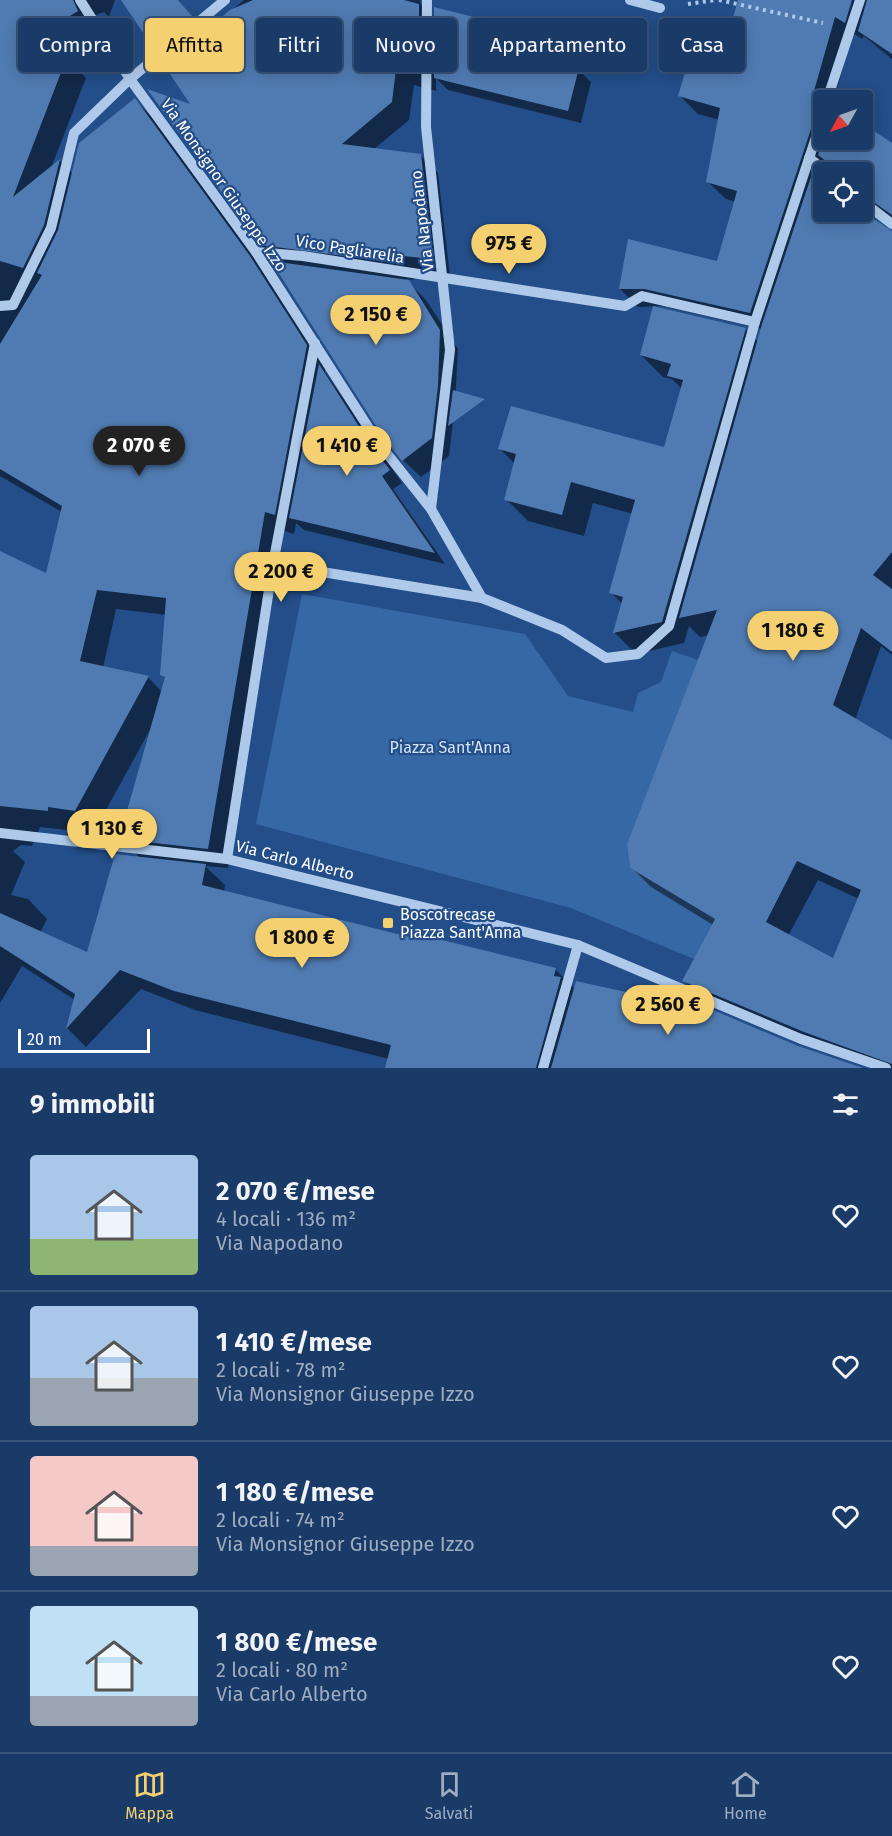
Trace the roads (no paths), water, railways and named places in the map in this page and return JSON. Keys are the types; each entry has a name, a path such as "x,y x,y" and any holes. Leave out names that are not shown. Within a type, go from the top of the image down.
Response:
{"street":[{"name":"Via Monsignor Giuseppe Izzo","path":"80,0 130,79 256,252 377,441 431,509 482,598"},
{"path":"0,306 13,305 51,228 74,133 130,79 225,0"},
{"name":"Via Napodano","path":"427,0 426,127 445,280 450,350 431,509"},
{"path":"630,0 660,8"},
{"path":"830,90 860,0"},
{"path":"273,564 482,598 562,630 606,658 638,654 669,626 755,322 813,146"},
{"path":"809,158 814,162"},
{"path":"873,209 892,224"},
{"name":"Vico Pagliarelia","path":"256,252 303,256 445,280 625,306 642,296 755,322"},
{"path":"227,859 273,564 315,343"},
{"name":"Via Carlo Alberto","path":"0,833 227,859 578,945 801,1039 886,1068"},
{"path":"543,1068 578,945"}],"place":[{"name":"Boscotrecase Piazza Sant'Anna","path":"388,923"}],"park label":[{"name":"Piazza Sant'Anna","path":"450,747"}]}
